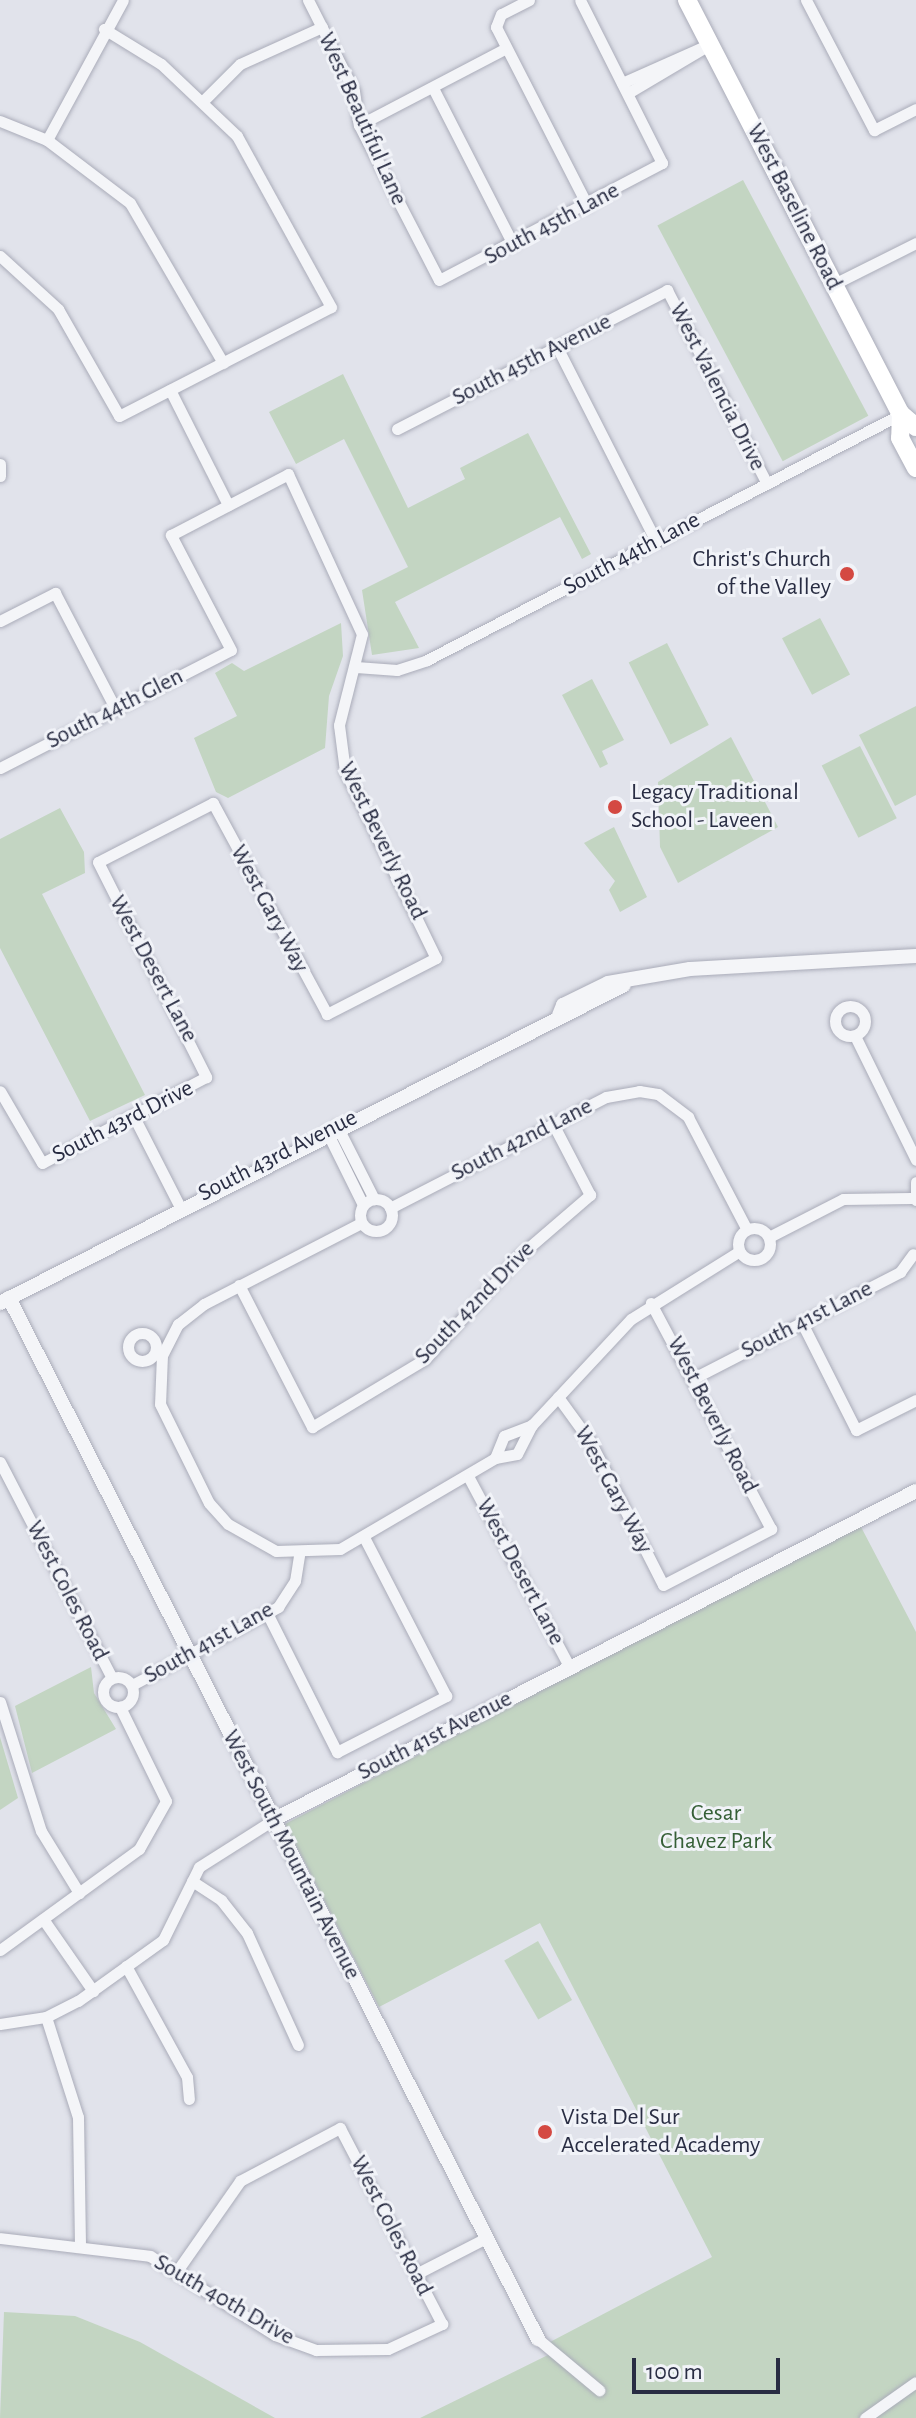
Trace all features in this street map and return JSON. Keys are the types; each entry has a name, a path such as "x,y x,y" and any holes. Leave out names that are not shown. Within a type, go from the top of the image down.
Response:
{"main road":[{"name":"West Baseline Road","path":"687,0 901,414 916,427"},
{"name":"West Baseline Road","path":"901,414 900,438 916,468"}],"street":[{"path":"47,140 104,29 123,0"},
{"name":"West Beautiful Lane","path":"308,0 354,91 359,125 439,280"},
{"path":"529,0 496,21 506,48 587,205"},
{"path":"580,0 625,88 710,44"},
{"path":"806,0 874,130 916,109"},
{"path":"204,100 240,64 322,27"},
{"path":"0,256 58,309 119,416 331,307 266,178 204,100 104,29"},
{"path":"359,125 506,48"},
{"path":"433,88 513,244"},
{"name":"South 45th Lane","path":"439,280 513,244 662,163 625,88"},
{"path":"0,121 47,140 130,203 223,363"},
{"path":"834,284 916,243"},
{"name":"South 45th Avenue","path":"397,429 667,290"},
{"name":"West Valencia Drive","path":"667,290 767,484"},
{"path":"557,347 655,539"},
{"path":"170,390 228,505"},
{"name":"South 44th Lane","path":"356,667 414,666 901,414"},
{"name":"West Beverly Road","path":"228,505 288,474 359,618 356,667 339,725 342,762 436,958 327,1014"},
{"name":"South 44th Glen","path":"0,768 231,650 171,535 228,505"},
{"path":"0,621 55,593 115,708"},
{"name":"West Gary Way","path":"213,803 327,1014"},
{"name":"West Desert Lane","path":"206,1077 98,862 213,803"},
{"name":"South 43rd Avenue","path":"5,1301 180,1207 559,1015 563,1005 608,983 624,985 690,969 916,956"},
{"path":"855,1036 916,1160"},
{"name":"South 43rd Drive","path":"0,1091 39,1162 134,1117 206,1077"},
{"name":"South 42nd Lane","path":"299,1555 258,1544 209,1503 160,1404 159,1353 189,1313 361,1223 372,1231 385,1229 390,1208 624,1091 658,1094 688,1117 747,1230"},
{"path":"134,1117 180,1207"},
{"name":"South 42nd Drive","path":"239,1285 312,1427 425,1359 519,1256 590,1195 553,1124"},
{"path":"332,1129 369,1202 390,1208"},
{"path":"299,1555 364,1537 469,1478 495,1458 517,1454 532,1425 651,1303 740,1251 747,1230 769,1237 843,1199 914,1199 916,1182"},
{"path":"361,1223 369,1202"},
{"path":"740,1251 748,1259 764,1257 769,1237"},
{"name":"South 41st Lane","path":"694,1378 900,1272 913,1254"},
{"name":"West South Mountain Avenue","path":"5,1301 538,2339 599,2390"},
{"name":"West Beverly Road","path":"651,1303 694,1378 771,1529 663,1585"},
{"path":"802,1323 856,1430 916,1400"},
{"name":"West Gary Way","path":"558,1397 590,1441 663,1585"},
{"path":"495,1458 504,1436 532,1425"},
{"name":"West Coles Road","path":"0,1462 112,1678 132,1685"},
{"name":"West Desert Lane","path":"469,1478 569,1666"},
{"name":"South 41st Avenue","path":"0,2024 46,2017 93,1991 163,1940 192,1881 215,1850 569,1666 916,1491"},
{"path":"267,1613 337,1752 446,1696 364,1537"},
{"name":"South 41st Lane","path":"132,1685 267,1613 292,1589 299,1555"},
{"name":"West Coles Road","path":"79,1893 139,1849 166,1801 120,1707 103,1694 112,1678"},
{"path":"120,1707 132,1699 132,1685"},
{"path":"0,1702 41,1831 79,1893 0,1950"},
{"path":"192,1881 221,1900 247,1933 298,2045"},
{"path":"43,1919 93,1991"},
{"path":"126,1966 187,2077 189,2099"},
{"path":"46,2017 78,2117 80,2244"},
{"name":"West Coles Road","path":"177,2271 240,2181 340,2128 442,2324"},
{"name":"South 40th Drive","path":"0,2238 133,2251 177,2271 275,2335 316,2350 388,2349 442,2324"},
{"path":"416,2274 486,2238"},
{"path":"865,2418 916,2382"}],"green space":[{"path":"743,180 868,416 783,461 657,226"},
{"path":"343,374 408,508 465,479 460,468 528,433 591,554 582,559 560,517 395,602 419,648 372,655 362,590 408,567 344,439 296,464 269,412"},
{"path":"820,618 850,675 812,695 782,638"},
{"path":"341,623 343,656 329,696 325,748 228,798 216,792 194,738 237,716 215,673 232,663 244,671"},
{"path":"667,643 709,725 670,744 629,663"},
{"path":"592,679 624,740 602,751 608,764 600,768 562,695"},
{"path":"916,706 916,795 895,806 859,735"},
{"path":"731,737 778,827 678,883 660,847 658,782"},
{"path":"860,746 897,818 858,838 822,766"},
{"path":"60,808 84,852 85,873 42,894 145,1095 90,1121 0,948 0,839"},
{"path":"614,827 647,897 620,912 609,890 615,881 584,843"},
{"name":"Cesar Chavez Park","path":"860,1525 916,1632 916,2418 420,2418 552,2353 550,2342 712,2257 540,1923 379,2007 285,1824"},
{"path":"91,1667 94,1693 116,1729 32,1773 15,1706"},
{"path":"0,1737 18,1798 0,1810"},
{"path":"538,1941 572,2000 538,2019 504,1960"},
{"path":"4,2312 75,2316 140,2342 275,2418 0,2418"}],"place":[{"name":"Christ's Church of the Valley","path":"847,574"},
{"name":"Legacy Traditional School - Laveen","path":"615,807"},
{"name":"Vista Del Sur Accelerated Academy","path":"545,2132"}]}
